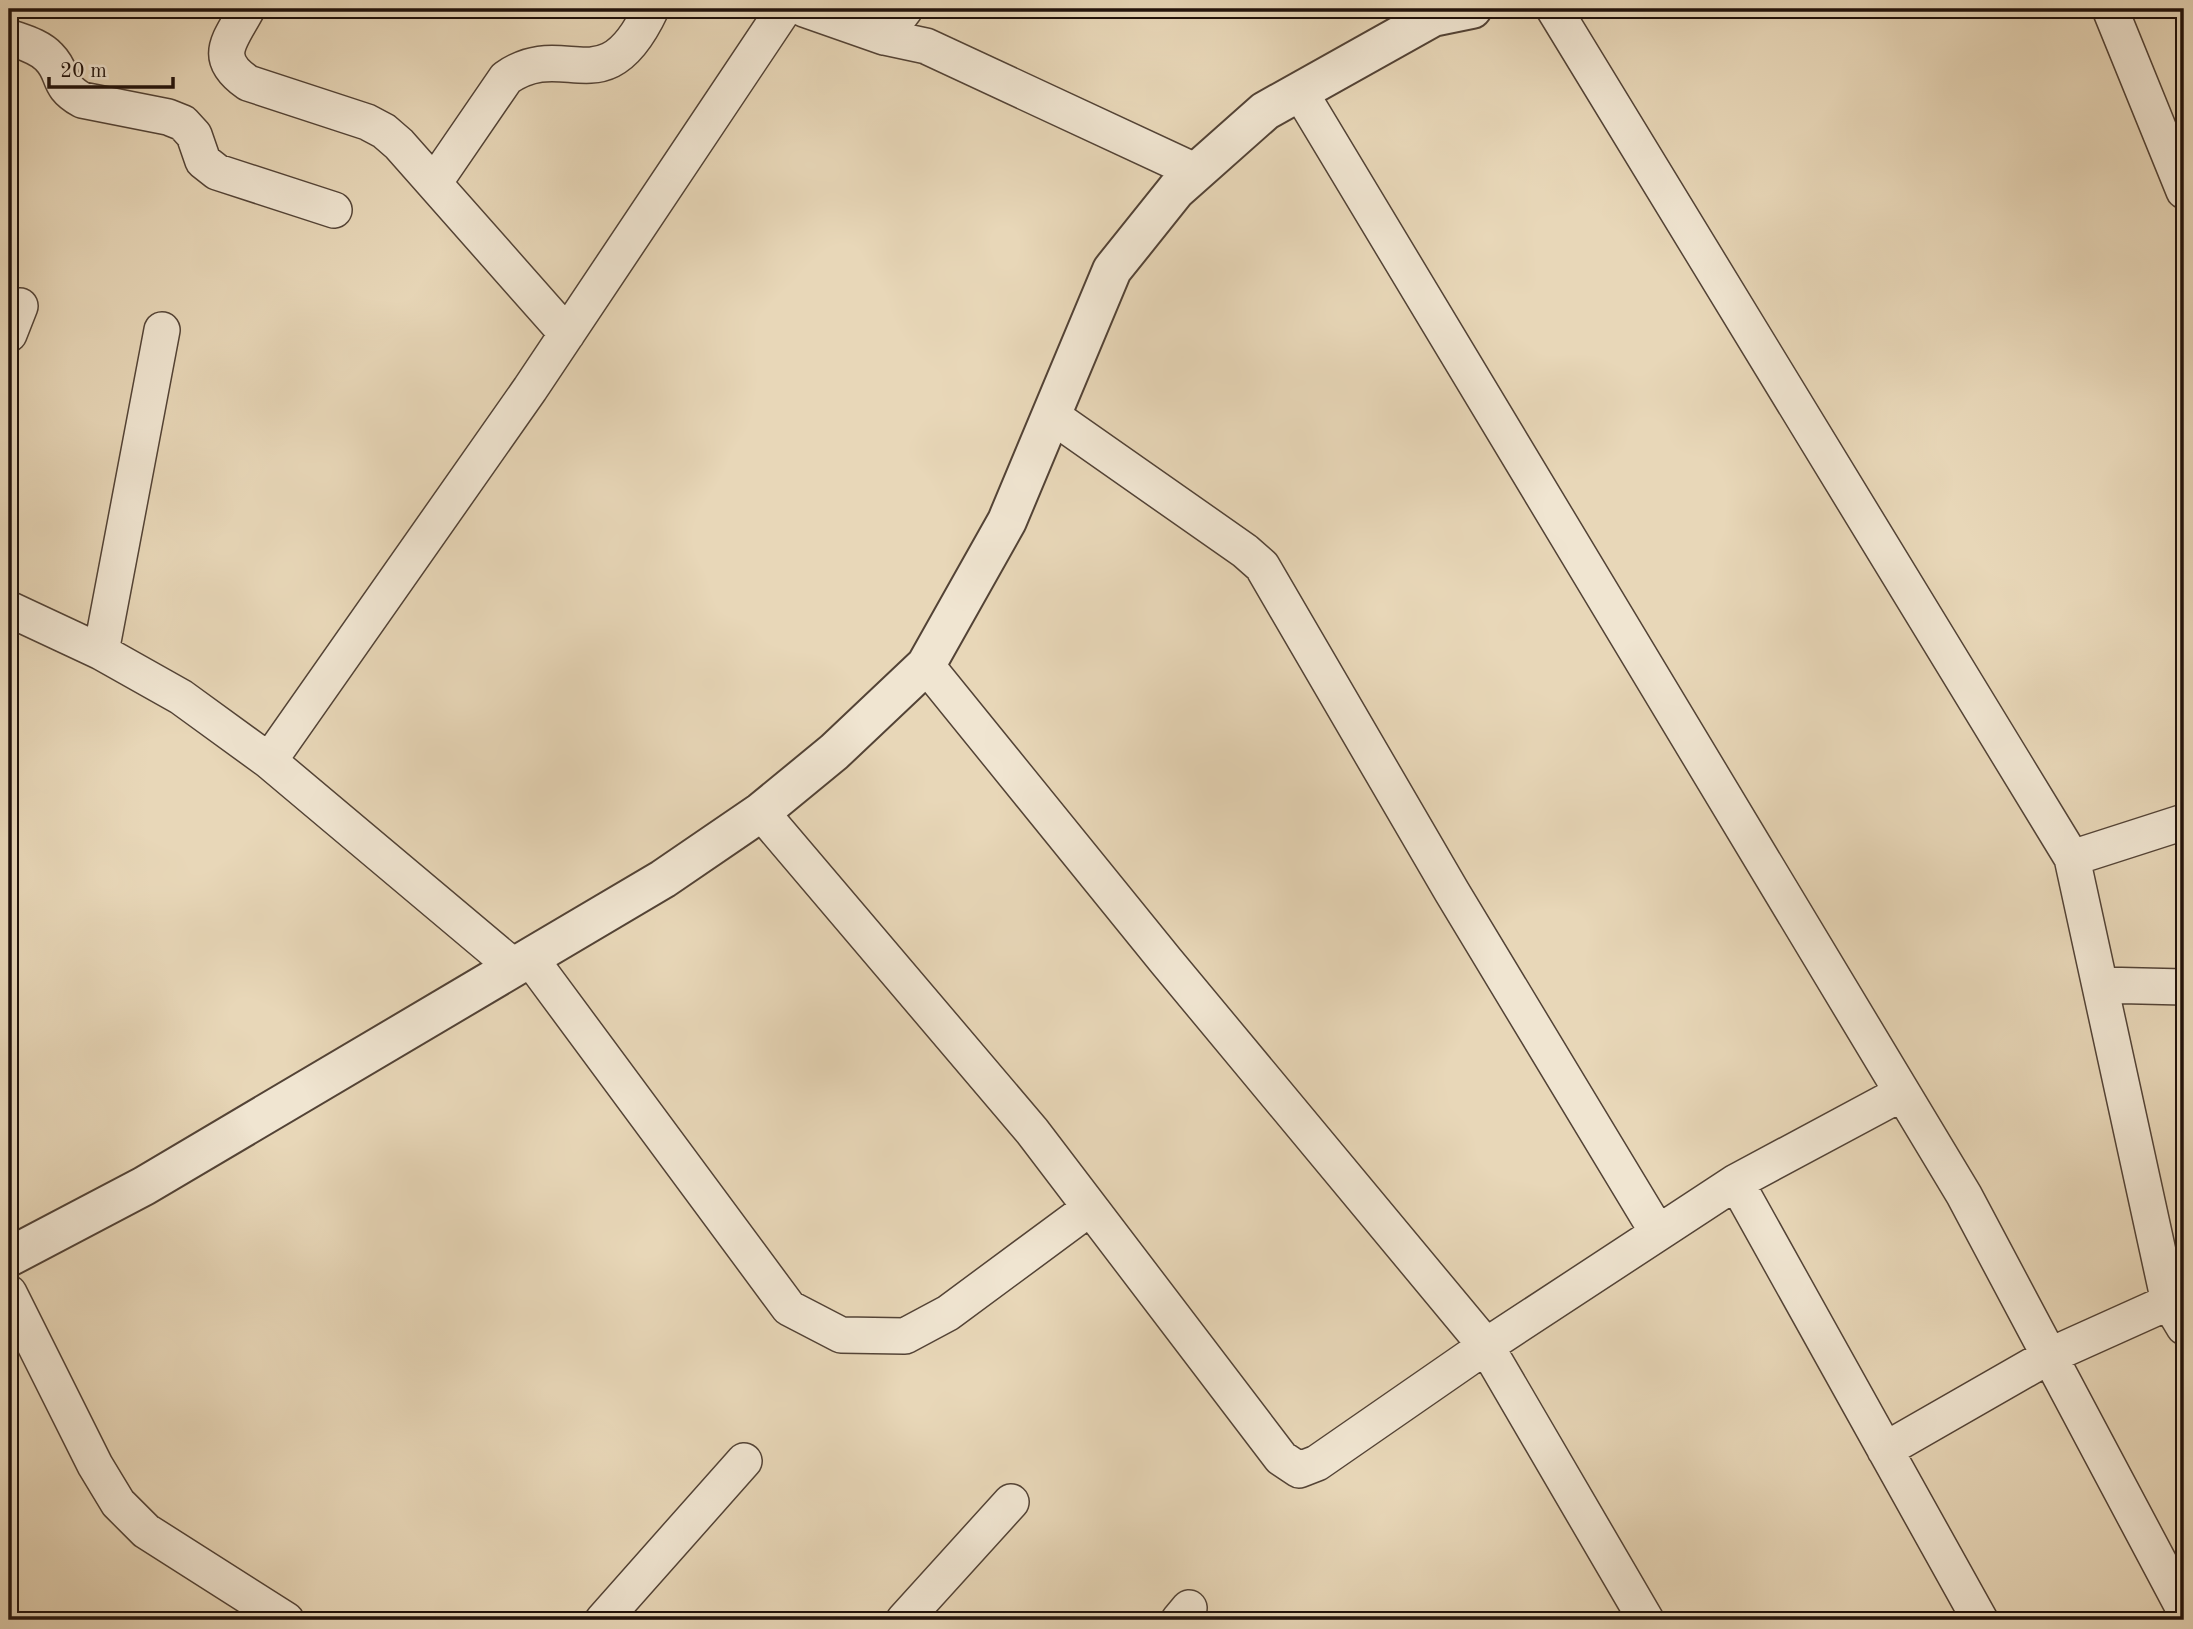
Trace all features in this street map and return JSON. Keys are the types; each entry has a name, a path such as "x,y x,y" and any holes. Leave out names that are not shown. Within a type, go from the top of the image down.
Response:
{"street":[{"path":"247,9 230,42 226,59 232,72 248,83 367,122 384,131 434,183 567,334"},
{"path":"434,183 506,78 521,68 537,63 590,66 611,61 627,49 651,9"},
{"path":"269,761 567,334 784,9"},
{"path":"804,9 884,37 926,46 1197,172"},
{"path":"884,37 905,9"},
{"path":"9,1257 144,1186 663,879 761,812 834,752 926,665 1007,521 1112,270 1176,190 1265,111 1433,17 1472,9"},
{"path":"1554,9 2072,858 2177,1314 2049,1356 1885,1450"},
{"path":"2110,9 2184,191"},
{"path":"9,37 35,47 48,56 58,69 61,82 70,93 82,100 168,117 183,123 194,135 204,161 217,172 334,210"},
{"path":"1300,92 1964,1195 2184,1609"},
{"path":"101,652 162,330"},
{"path":"1051,415 1245,551 1262,566 1452,892 1658,1233"},
{"path":"9,609 101,652 181,698 269,761 522,962 789,1308 841,1335 905,1336 948,1313 1090,1208"},
{"path":"926,665 1486,1346 1646,1620"},
{"path":"761,812 1032,1131 1281,1458 1299,1469 1317,1463 1486,1346 1735,1182 1902,1093"},
{"path":"2072,858 2184,822"},
{"path":"2100,985 2184,987"},
{"path":"1735,1182 1980,1620"},
{"path":"9,1293 94,1465 118,1503 146,1531 286,1620"},
{"path":"603,1620 744,1461"},
{"path":"904,1620 1011,1502"}]}
